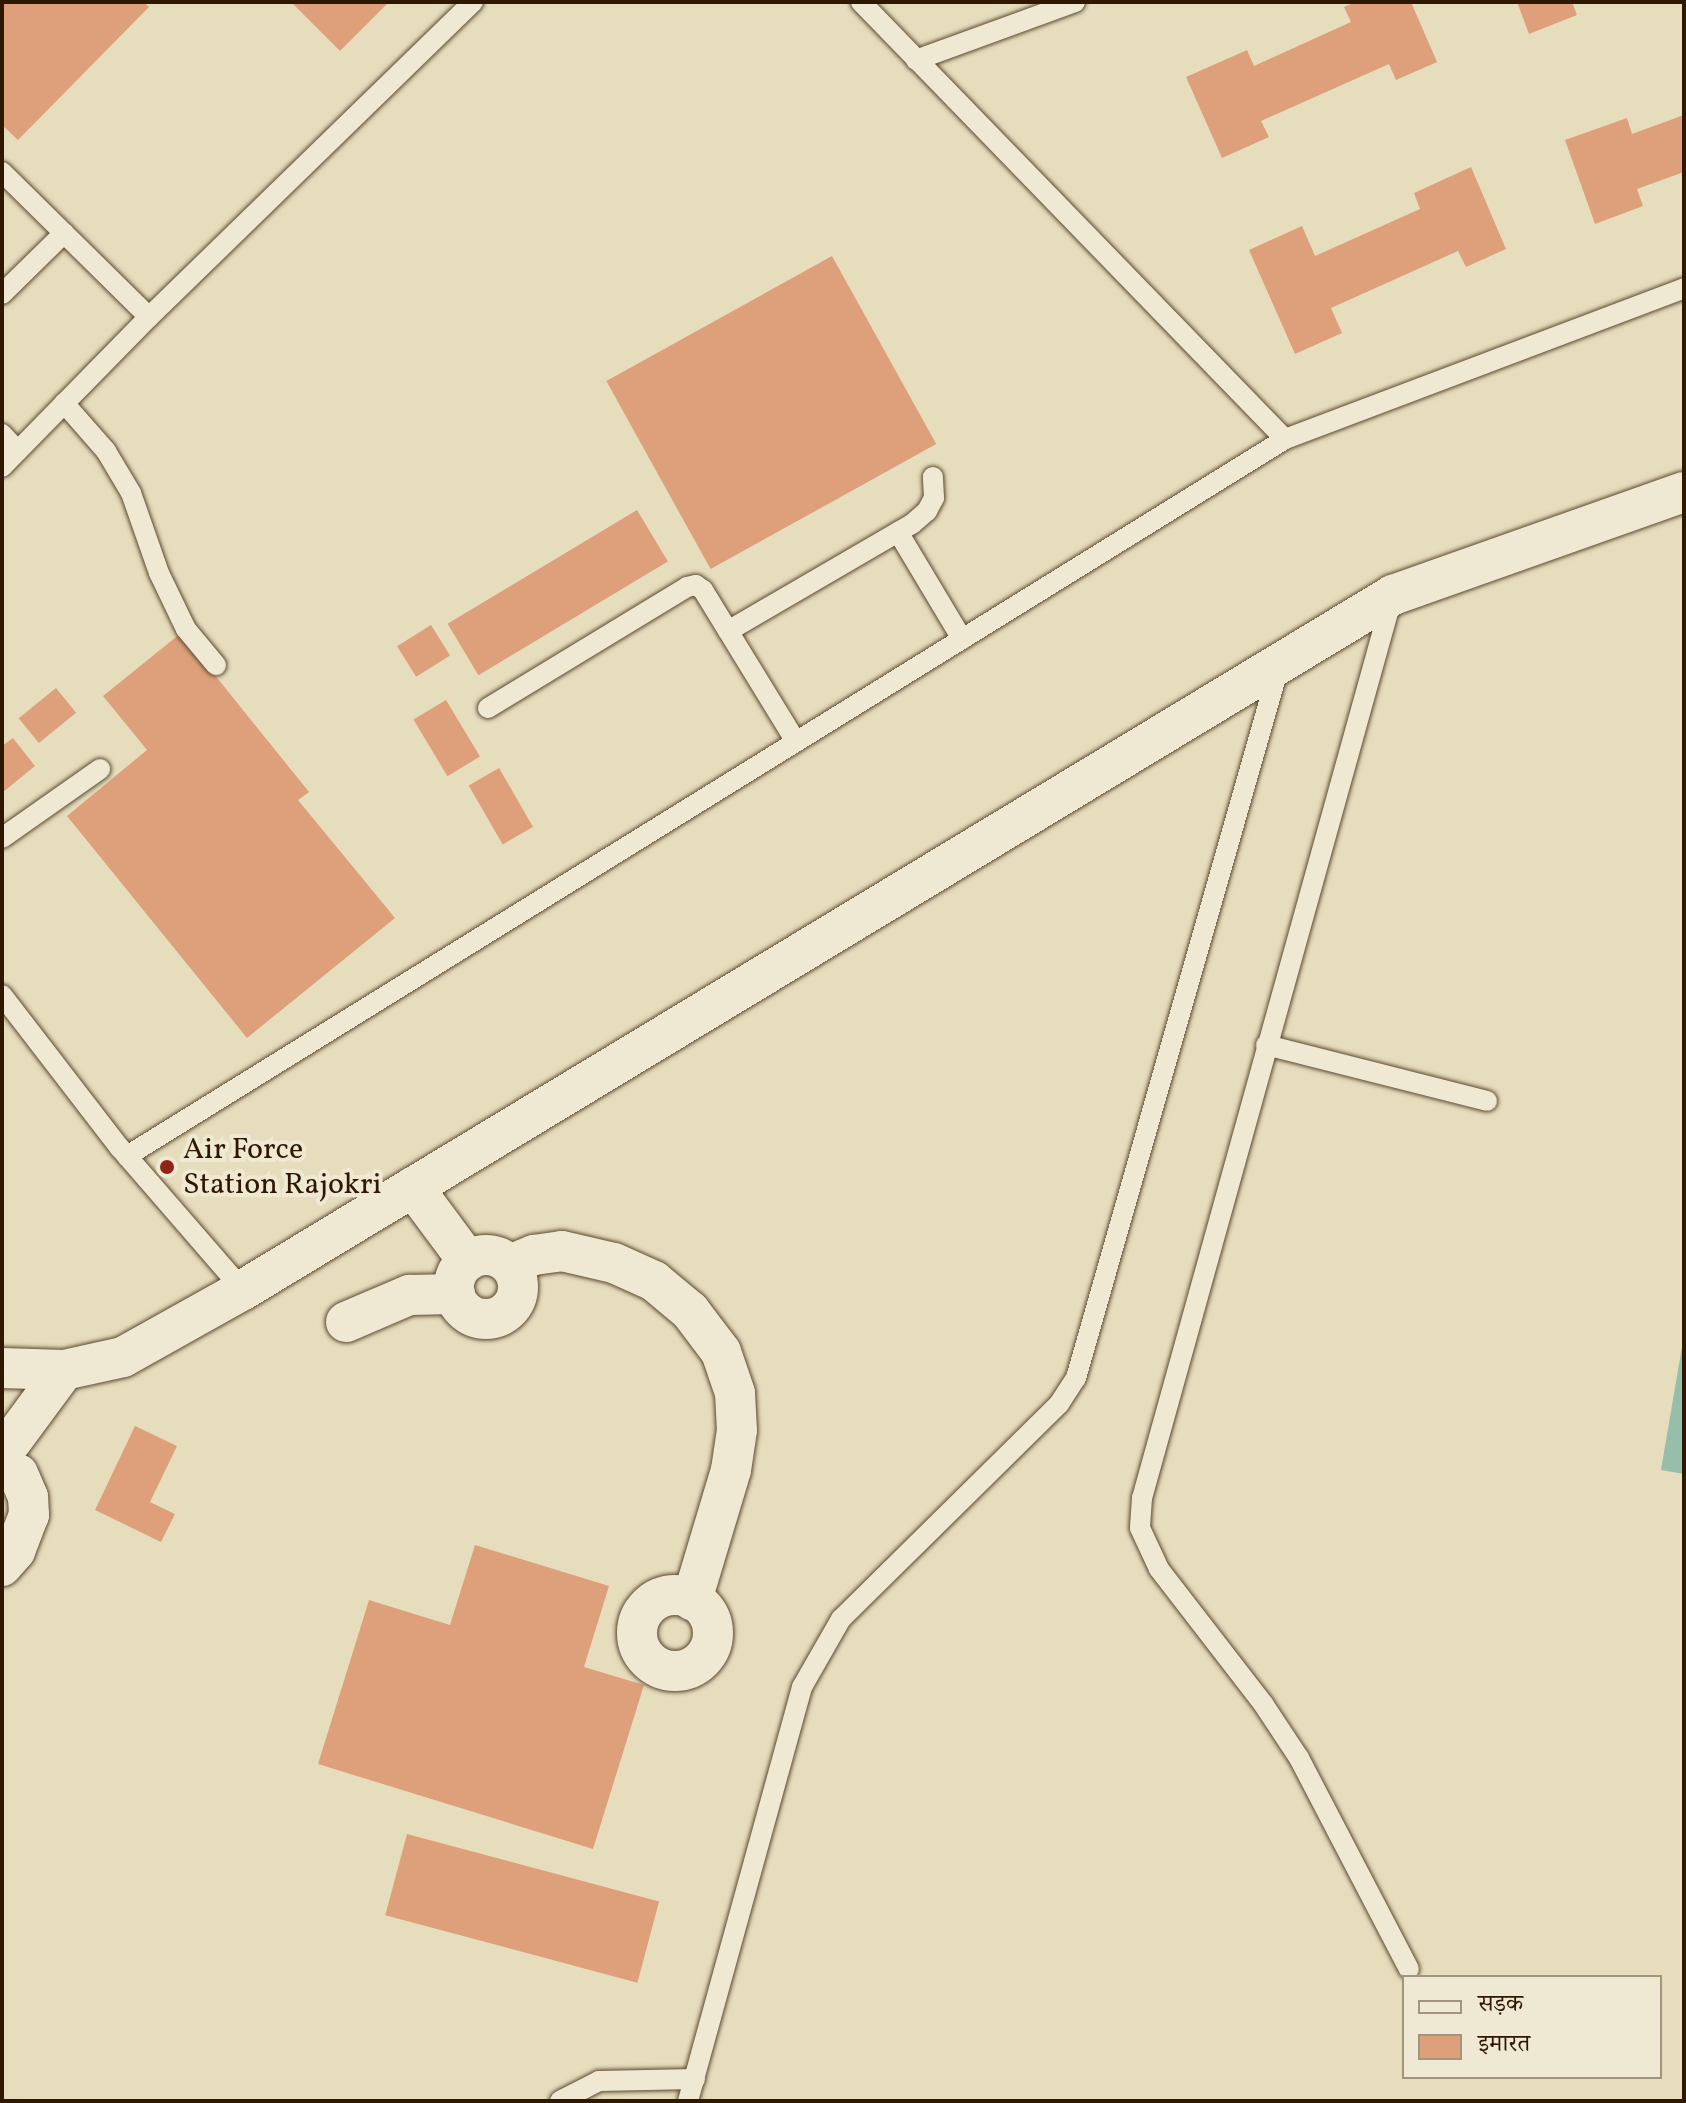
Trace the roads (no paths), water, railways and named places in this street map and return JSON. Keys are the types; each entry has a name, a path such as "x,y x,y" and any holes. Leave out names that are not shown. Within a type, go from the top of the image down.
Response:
{"street":[{"path":"2,1368 64,1370 123,1357 243,1290 1393,595 1684,492"},
{"path":"346,1322 409,1295 462,1278 481,1255 492,1255 510,1265 515,1274 517,1295 513,1304 496,1317 486,1319 467,1312 462,1278 413,1187"},
{"path":"510,1265 534,1255 562,1251 614,1263 654,1281 690,1311 721,1352 735,1393 737,1430 731,1470 692,1600"},
{"path":"2,1566 15,1551 29,1515 28,1497 8,1459 64,1370"}],"lane":[{"path":"2,467 149,317 473,2"},
{"path":"861,2 1285,439"},
{"path":"916,60 1075,2"},
{"path":"2,172 149,317"},
{"path":"2,294 64,233"},
{"path":"127,1156 1285,439 1684,288"},
{"path":"64,403 106,451 131,493 159,573 186,629 216,665"},
{"path":"2,434 18,451"},
{"path":"728,631 898,532 927,511 934,498 933,477"},
{"path":"898,532 962,639"},
{"path":"488,708 687,587 696,585 703,590 796,742"},
{"path":"1393,595 1142,1498 1140,1528 1159,1569 1264,1705 1299,1758 1409,1969"},
{"path":"688,2101 802,1687 841,1619 1059,1404 1076,1378 1280,664"},
{"path":"2,838 100,769"},
{"path":"2,995 127,1156 243,1290"},
{"path":"1266,1045 1487,1101"},
{"path":"560,2101 599,2081 695,2079"}],"place":[{"name":"Air Force Station Rajokri","path":"167,1167"}]}
